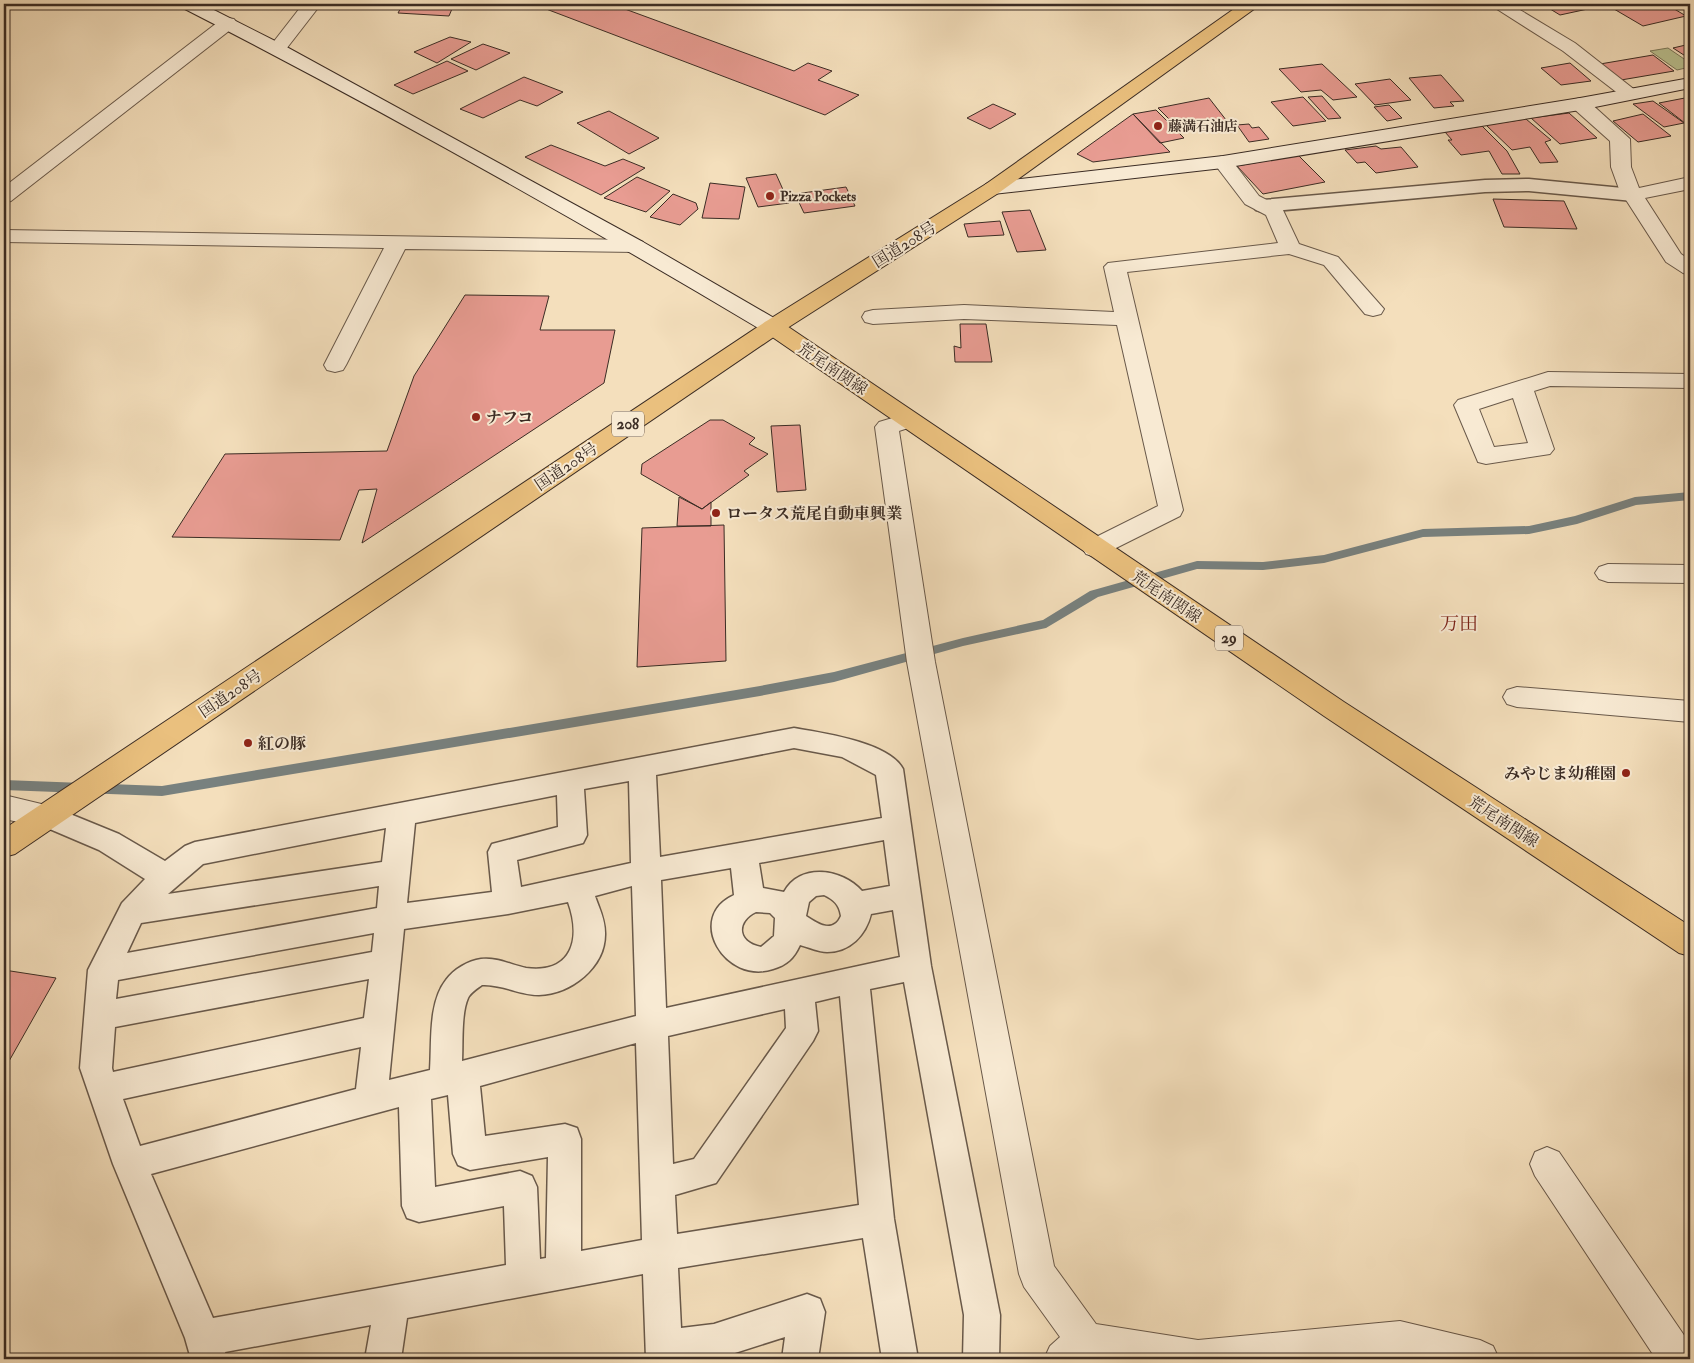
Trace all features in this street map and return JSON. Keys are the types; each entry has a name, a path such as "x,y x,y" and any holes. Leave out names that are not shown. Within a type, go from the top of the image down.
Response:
{"main road":[{"name":"国道208号","path":"4,845 773,327 993,188 1252,4"},
{"name":"荒尾南関線","path":"773,327 1342,715 1690,943"}],"street":[{"path":"189,4 277,49 636,246 773,327"},
{"path":"277,49 312,4"},
{"path":"1499,4 1569,47 1630,94"},
{"path":"4,197 228,23"},
{"path":"993,188 1223,162 1580,104 1690,83"},
{"path":"1580,104 1620,139 1621,167 1633,195 1673,258 1690,269"},
{"path":"1223,162 1252,200 1275,212 1290,248"},
{"path":"1633,195 1690,183"},
{"path":"4,236 636,246"},
{"path":"335,365 397,242"},
{"path":"1095,548 1171,510 1115,267 1290,248 1332,260 1373,309"},
{"path":"873,317 964,312 1126,319"},
{"path":"1521,388 1548,379 1690,381"},
{"path":"909,420 887,427 921,662 1038,1274 1075,1350 1198,1359 1400,1340 1480,1359"},
{"path":"1608,573 1690,574"},
{"path":"1517,697 1690,712"},
{"path":"4,807 48,816"},
{"path":"1546,1164 1678,1359"}],"lane":[{"path":"1263,206 1485,186 1529,185 1633,195"},
{"path":"876,1219 659,1254 392,1303 206,1349 130,1164 96,1068 103,970 132,912 166,876 195,854 402,813 642,769 794,738 848,748 889,769 895,826 916,966 982,1315 981,1359"},
{"path":"642,769 664,1354 714,1342 807,1312 800,1359"},
{"path":"508,902 502,852 572,835 570,782"},
{"path":"371,1099 402,813"},
{"path":"48,816 109,842 166,876"},
{"path":"103,970 390,918 508,902 578,888 645,871 895,826"},
{"path":"743,853 750,901"},
{"path":"132,912 395,872"},
{"path":"791,921 791,931 788,940 773,956 761,959 749,957 738,952 730,945 725,927 734,910 750,901 774,902 784,907 791,921 803,934 824,941 836,939 846,933 853,925 857,915 856,905 852,897 836,886 825,883 814,884 804,887 792,903 791,921"},
{"path":"524,1279 520,1187 419,1206 441,1082 451,1004 455,992 467,978 482,972 504,973 526,981 548,981 567,974 580,964 588,943 589,922 578,888"},
{"path":"856,905 906,896"},
{"path":"100,1016 385,963"},
{"path":"130,1164 653,1025 916,966"},
{"path":"854,980 876,1219 900,1359"},
{"path":"657,1184 704,1172 802,1031 799,992"},
{"path":"104,1089 378,1029"},
{"path":"441,1082 470,1154 565,1139 563,1272"},
{"path":"383,1359 392,1303"}],"green space":[{"path":"1668,48 1690,63 1690,67 1677,70 1650,51"}],"building":[{"path":"403,4 454,4 449,16 398,13"},
{"path":"533,4 616,4 614,5 794,71 808,63 832,71 818,80 859,95 825,115"},
{"path":"1542,4 1592,4 1597,7 1560,15"},
{"path":"1636,4 1666,4 1686,16 1643,26 1614,9"},
{"path":"450,37 471,42 437,63 414,52"},
{"path":"483,44 510,53 476,70 451,59"},
{"path":"1690,44 1690,59 1673,48"},
{"path":"1653,55 1674,71 1621,80 1600,64"},
{"path":"447,61 468,71 413,94 394,85"},
{"path":"1570,63 1591,81 1561,85 1541,68"},
{"path":"1322,64 1357,97 1333,100 1321,90 1301,92 1279,69"},
{"path":"1441,75 1464,101 1450,102 1454,106 1434,108 1409,78"},
{"path":"524,77 563,92 537,106 520,100 483,118 460,109"},
{"path":"1390,79 1411,100 1375,105 1355,84"},
{"path":"1322,96 1341,118 1328,119 1308,97"},
{"path":"1303,97 1326,121 1293,126 1271,102"},
{"path":"1690,97 1690,127 1659,103"},
{"path":"1209,98 1230,125 1198,129 1192,122 1175,125 1158,108"},
{"path":"1653,101 1684,123 1664,127 1633,104"},
{"path":"993,104 1016,114 990,129 967,118"},
{"path":"1389,105 1402,118 1387,121 1374,107"},
{"name":"藤満石油店","path":"1156,110 1184,138 1160,143 1133,114"},
{"path":"609,111 659,138 629,154 577,123"},
{"path":"1569,113 1597,138 1560,144 1531,118"},
{"path":"1133,114 1170,152 1093,162 1077,154"},
{"path":"1643,114 1671,136 1638,142 1613,121"},
{"path":"1526,119 1551,140 1545,142 1558,162 1540,163 1530,147 1512,150 1486,125"},
{"path":"1249,124 1252,128 1259,127 1269,139 1249,142 1237,125"},
{"path":"1482,126 1507,151 1520,174 1502,174 1489,151 1461,155 1448,140 1452,140 1445,132"},
{"path":"551,145 605,166 623,159 645,168 601,195 525,157"},
{"path":"1376,146 1381,149 1401,147 1418,167 1376,173 1365,162 1357,163 1345,150"},
{"path":"1298,155 1325,182 1263,194 1237,166"},
{"path":"776,174 789,203 758,207 746,178"},
{"path":"637,177 670,191 646,212 604,198"},
{"path":"710,183 745,187 739,219 702,218"},
{"path":"846,187 855,206 804,213 795,194"},
{"path":"673,194 696,203 698,209 680,225 650,217"},
{"path":"1493,199 1564,201 1577,229 1504,227"},
{"path":"1030,210 1046,250 1017,252 1002,212"},
{"path":"1000,221 1004,235 968,237 964,224"},
{"name":"ナフコ","path":"465,295 549,296 540,330 615,330 604,383 362,543 377,489 359,490 340,540 172,537 225,454 387,451 414,376"},
{"path":"960,324 986,324 992,362 955,362 954,346 961,348"},
{"path":"710,420 723,420 755,438 749,444 768,454 744,471 749,475 702,509 641,474 642,464"},
{"path":"800,425 806,490 777,492 771,426"},
{"path":"679,497 702,509 711,502 711,526 677,526"},
{"path":"724,525 726,661 637,667 642,528"},
{"path":"4,970 56,978 4,1070"}],"waterway":[{"path":"4,785 162,791 760,691 834,677 963,642 1046,624 1094,594 1197,565 1263,566 1324,559 1423,533 1529,530 1577,520 1635,501 1690,496"}],"place":[{"name":"藤満石油店","path":"1158,126"},
{"name":"Pizza Pockets","path":"770,196"},
{"name":"ナフコ","path":"476,417"},
{"name":"ロータス荒尾自動車興業","path":"716,513"},
{"name":"紅の豚","path":"248,743"},
{"name":"みやじま幼稚園","path":"1626,773"}],"district":[{"name":"万田","path":"1459,623"}]}
